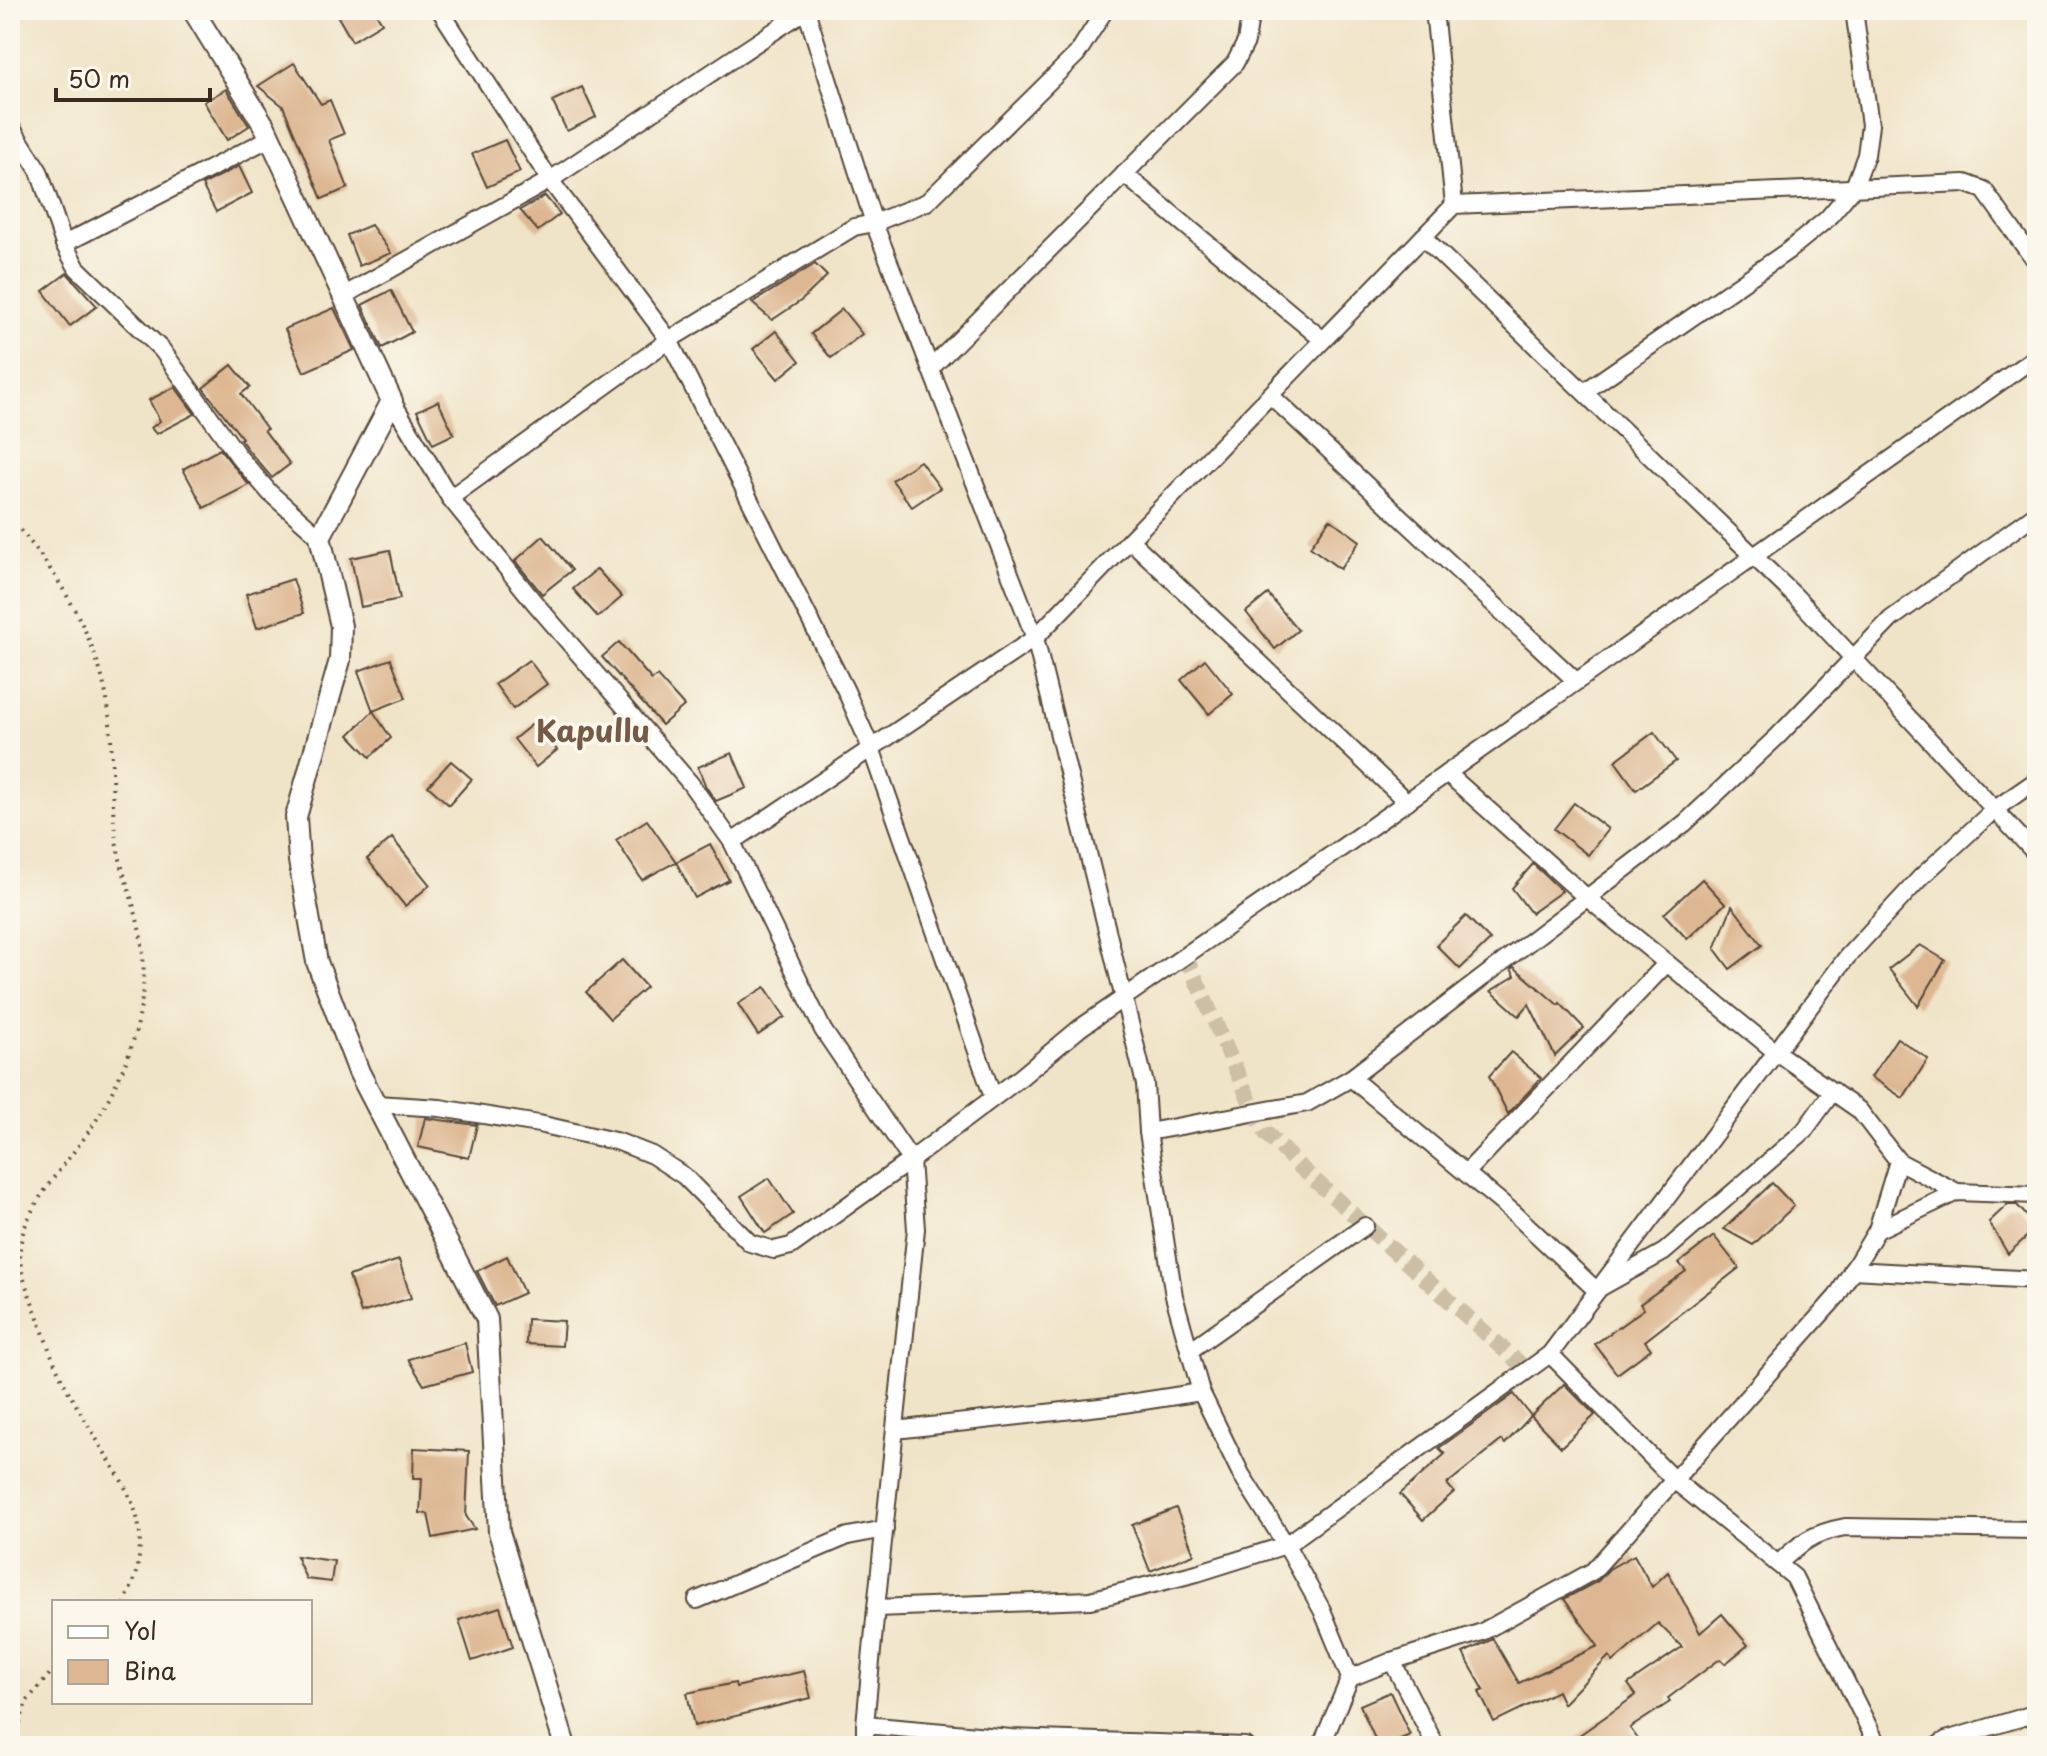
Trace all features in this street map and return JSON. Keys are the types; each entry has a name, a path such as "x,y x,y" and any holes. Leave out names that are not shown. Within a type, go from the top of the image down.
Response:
{"street":[{"path":"193,10 270,138 392,401 450,498 534,602 690,783 732,842 823,1030 911,1160 916,1229 876,1608 865,1746"},
{"path":"440,10 550,180 669,340 846,691 871,748 993,1097"},
{"path":"343,296 550,180 806,10 874,223 1035,638 1145,1084 1148,1132 1174,1296 1201,1392 1241,1474 1322,1610 1350,1678"},
{"path":"450,498 669,340 854,227 874,223 927,202 1077,54 1105,10"},
{"path":"930,369 1235,63 1246,42 1251,10"},
{"path":"1434,10 1454,205"},
{"path":"1584,392 1789,250 1827,219 1854,187 1866,155 1870,125 1854,10"},
{"path":"10,125 39,171 64,244 86,279 162,350 239,457 320,537 341,626 340,660 296,817 299,861 317,962 359,1072 487,1319 499,1532 565,1746"},
{"path":"64,244 270,138"},
{"path":"1124,174 1323,340"},
{"path":"732,842 1035,638 1454,205 1955,183 1974,185 1984,190 2037,264"},
{"path":"1423,237 1753,556 2037,855"},
{"path":"376,1104 440,1108 483,1115 552,1127 636,1148 684,1176 744,1238 765,1250 791,1246 911,1160 1080,1028 1407,802 2037,356"},
{"path":"1270,395 1576,681"},
{"path":"320,537 392,401"},
{"path":"1148,1132 1307,1103 1351,1078 1685,823 1778,736 1891,619 2037,513"},
{"path":"1130,540 1407,802"},
{"path":"1447,773 1586,897 1776,1052 1859,1110 1898,1161 1957,1192 2037,1195"},
{"path":"876,1608 1090,1600 1197,1573 1286,1545 1550,1354 1847,957 1921,877 1995,809 2037,780"},
{"path":"1466,1173 1667,963"},
{"path":"1351,1078 1515,1214 1596,1290"},
{"path":"1596,1290 1664,1252 1804,1131 1833,1091"},
{"path":"1321,1746 1350,1678 1482,1632 1593,1571 1837,1296 1877,1230 1898,1161"},
{"path":"1877,1230 1957,1192"},
{"path":"1189,1351 1365,1226"},
{"path":"1852,1270 2037,1280"},
{"path":"1550,1354 1674,1480 1794,1577 1878,1746"},
{"path":"895,1430 1117,1405 1201,1392"},
{"path":"1778,1564 1803,1540 1845,1527 2037,1530"},
{"path":"697,1600 848,1536 885,1529"},
{"path":"1392,1661 1436,1746"},
{"path":"1937,1746 1946,1740 1973,1739 2037,1713"},
{"path":"865,1725 1077,1743 1245,1746"}],"path":[{"path":"10,518 37,547 68,596 102,681 109,712 116,839 140,928 143,990 125,1065 93,1126 30,1213 20,1245 24,1279 56,1368 134,1506 140,1550 134,1581 125,1600"},
{"path":"13,1746 26,1702 52,1671"}],"building":[{"path":"334,10 374,10 382,23 352,41"},
{"path":"294,63 321,104 330,100 344,134 329,140 348,188 322,199 283,106 258,86"},
{"path":"582,87 596,117 567,131 552,101"},
{"path":"226,89 249,126 227,140 204,102"},
{"path":"505,140 520,172 487,187 472,154"},
{"path":"239,166 252,193 216,212 202,185"},
{"path":"545,196 560,214 538,231 520,210"},
{"path":"371,225 391,253 359,266 347,235"},
{"path":"815,264 827,276 802,300 772,320 752,303"},
{"path":"67,273 97,306 70,326 43,291"},
{"path":"391,290 412,332 382,348 362,305"},
{"path":"334,308 354,350 304,372 285,329"},
{"path":"842,309 862,334 831,358 811,334"},
{"path":"776,331 800,361 778,379 753,349"},
{"path":"232,365 250,387 241,394 290,464 272,478 203,388"},
{"path":"175,387 195,414 156,434 151,428 160,421 149,400"},
{"path":"438,401 454,434 433,444 417,411"},
{"path":"220,449 249,485 204,508 183,469"},
{"path":"920,461 940,488 912,507 892,480"},
{"path":"1330,519 1360,541 1340,569 1310,547"},
{"path":"543,536 572,570 542,594 515,561"},
{"path":"390,550 400,599 361,607 351,558"},
{"path":"597,569 622,597 598,617 573,589"},
{"path":"293,579 304,613 257,628 246,594"},
{"path":"1268,594 1298,630 1275,649 1246,612"},
{"path":"619,642 652,680 657,676 684,706 662,725 602,657"},
{"path":"391,659 406,698 373,711 358,671"},
{"path":"1205,659 1233,694 1209,714 1181,680"},
{"path":"529,660 547,684 513,709 495,684"},
{"path":"373,711 391,738 370,757 349,735"},
{"path":"535,722 557,750 536,767 514,739"},
{"path":"1654,732 1676,761 1636,790 1615,761"},
{"path":"732,753 747,788 716,801 698,767"},
{"path":"451,761 472,779 449,805 428,786"},
{"path":"1574,803 1608,829 1588,855 1554,829"},
{"path":"647,820 676,862 642,880 616,840"},
{"path":"392,838 430,885 405,906 367,859"},
{"path":"710,844 729,880 695,898 676,862"},
{"path":"1533,864 1562,891 1531,913 1512,888"},
{"path":"1702,879 1725,904 1687,939 1664,914"},
{"path":"1732,906 1762,945 1730,969 1715,949"},
{"path":"1466,916 1490,940 1460,969 1436,945"},
{"path":"1920,945 1945,960 1918,1006 1889,969"},
{"path":"622,960 646,987 610,1019 586,992"},
{"path":"1514,967 1558,1005 1560,1003 1584,1028 1555,1056 1529,1004 1519,1016 1491,991 1515,976 1511,969"},
{"path":"765,987 785,1017 758,1035 738,1004"},
{"path":"1897,1038 1928,1059 1903,1098 1871,1077"},
{"path":"1511,1052 1541,1078 1508,1114 1489,1076"},
{"path":"425,1118 477,1125 469,1158 418,1147"},
{"path":"769,1178 793,1214 765,1233 741,1196"},
{"path":"1772,1183 1794,1206 1753,1245 1724,1229"},
{"path":"2007,1205 2017,1205 2037,1227 2008,1254 1989,1222"},
{"path":"1714,1236 1739,1268 1645,1341 1651,1349 1617,1374 1595,1344 1644,1309 1640,1304 1686,1271 1679,1263"},
{"path":"507,1256 524,1293 495,1306 477,1271"},
{"path":"399,1260 411,1298 361,1313 349,1276"},
{"path":"527,1319 564,1321 562,1346 526,1344"},
{"path":"465,1343 472,1372 424,1385 408,1359"},
{"path":"1564,1384 1595,1415 1561,1447 1531,1416"},
{"path":"1514,1394 1531,1416 1505,1444 1502,1440 1447,1484 1454,1492 1423,1520 1400,1494 1445,1454 1439,1448"},
{"path":"414,1448 469,1451 466,1516 475,1529 433,1538 428,1514 420,1513 422,1478 413,1478"},
{"path":"1176,1508 1194,1554 1150,1571 1132,1525"},
{"path":"1634,1555 1652,1587 1668,1572 1700,1633 1722,1614 1748,1645 1725,1664 1720,1659 1668,1698 1670,1702 1630,1728 1643,1746 1564,1746 1636,1695 1628,1684 1682,1647 1658,1623 1613,1662 1609,1656 1563,1704 1557,1691 1494,1722 1479,1692 1484,1690 1463,1653 1493,1639 1519,1683 1598,1646 1564,1599 1598,1581 1609,1569"},
{"path":"296,1556 334,1561 331,1582 306,1579"},
{"path":"500,1607 513,1647 472,1661 459,1620"},
{"path":"804,1671 811,1698 694,1726 687,1693 735,1683 736,1687"},
{"path":"1390,1692 1410,1735 1378,1746 1360,1705"}],"tunnel":[{"path":"1185,955 1266,1133 1528,1371"}],"district":[{"name":"Kapullu","path":"593,729"}]}
